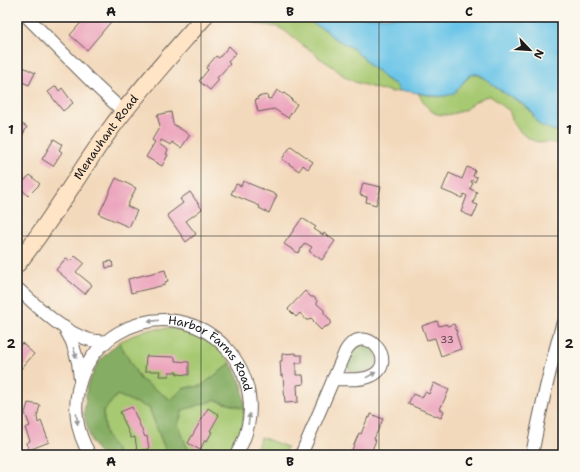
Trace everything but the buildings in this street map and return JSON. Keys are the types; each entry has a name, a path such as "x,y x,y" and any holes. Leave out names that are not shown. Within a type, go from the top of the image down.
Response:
{"main road":[{"name":"Menauhant Road","path":"17,264 42,232 89,160 124,112 204,17"}],"street":[{"path":"27,17 124,112"},
{"name":"Harbor Farms Road","path":"17,288 64,328 90,340 106,342"},
{"name":"Harbor Farms Road","path":"90,455 81,436 77,418 76,399 80,381 90,360 106,342 116,334 132,326 150,321 163,320 181,322 194,326 210,334 233,355 240,366 245,377 250,408 248,426 242,444 236,455"},
{"path":"532,455 549,370 562,325"},
{"name":"Harbor Farms Road","path":"64,328 72,342 78,362 80,381"},
{"path":"301,455 333,379"}],"green space":[{"path":"247,17 306,17 315,25 326,30 332,37 354,49 371,67 378,71 384,78 395,84 400,91 391,92 381,90 355,82 345,77 285,31 278,27 257,24"},
{"path":"476,74 529,109 537,122 548,128 563,133 563,143 556,144 550,142 537,142 526,136 519,131 513,122 509,110 490,96 480,99 466,109 453,114 440,115 431,111 418,93 438,97 464,82 471,75"},
{"path":"169,328 193,333 214,345 231,363 201,386 183,388 171,400 140,379 119,342 145,330"},
{"path":"119,342 140,379 171,400 183,388 201,386 231,363 242,385 245,409 215,400 183,410 178,424 190,455 164,455 165,449 149,408 117,395 103,412 106,435 119,455 100,455 91,441 84,414 87,386 99,361"},
{"path":"356,343 376,348 377,367 357,375 350,370 346,363"},
{"path":"117,395 149,408 165,449 164,455 119,455 106,435 103,412"},
{"path":"215,400 245,409 241,433 230,455 190,455 178,424 183,410"},
{"path":"261,437 287,447 284,455 254,455"}],"water":[{"path":"306,17 563,17 563,133 540,125 526,106 477,74 470,75 457,91 449,95 434,96 410,91 400,91 395,84 384,78 378,71 371,67 354,49 332,37 326,30 315,25"}]}
